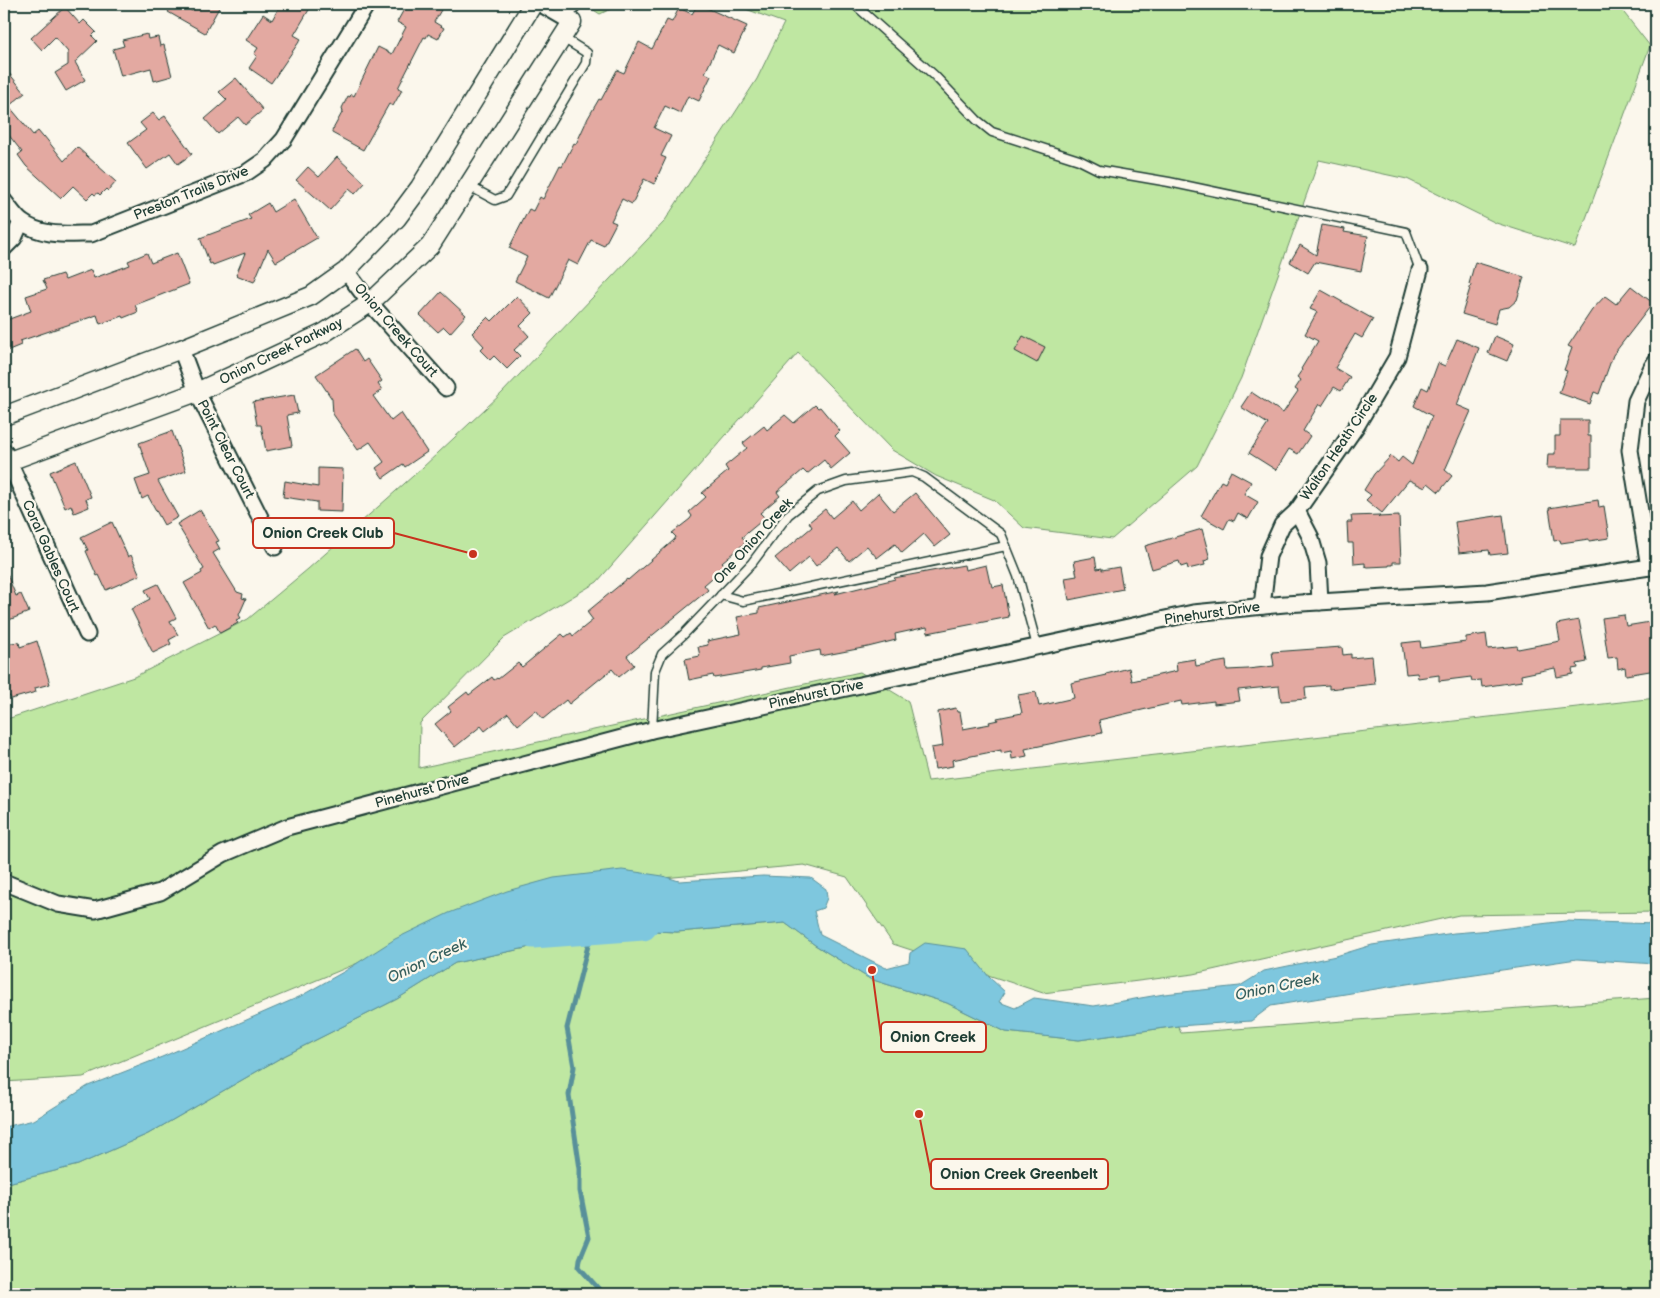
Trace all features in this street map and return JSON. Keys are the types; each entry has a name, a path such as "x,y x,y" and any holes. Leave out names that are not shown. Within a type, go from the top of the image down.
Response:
{"street":[{"name":"Preston Trails Drive","path":"4,201 21,222 44,232 91,234 246,173 265,160 284,139 367,4"},
{"path":"4,416 181,350 311,296 346,272 397,218 420,187 533,4"},
{"path":"541,4 569,21"},
{"name":"Onion Creek Parkway","path":"5,458 197,392 324,333 370,303 430,246 563,38 569,21"},
{"path":"4,248 14,238 21,222"},
{"name":"Walton Heath Circle","path":"1262,606 1268,556 1282,525 1297,511 1358,425 1396,357 1420,270"},
{"name":"Onion Creek Court","path":"346,272 370,303 446,388"},
{"name":"Point Clear Court","path":"181,350 197,392 275,547"},
{"path":"1653,567 1630,450 1636,400 1656,362"},
{"name":"Coral Gables Court","path":"5,458 87,634"},
{"name":"Walton Heath Circle","path":"1297,511 1310,536 1318,563 1320,602"},
{"name":"Pinehurst Drive","path":"4,882 58,904 94,910 160,892 223,854 287,827 652,730 1193,613 1262,606 1488,592 1653,567"}],"lane":[{"path":"569,21 578,4"},
{"path":"854,4 934,75 977,120 992,132 1079,160 1100,170 1169,182 1406,232 1420,270"},
{"path":"469,186 494,200 506,196 586,63 587,53 563,38"},
{"name":"One Onion Creek","path":"652,730 655,671 662,654 752,563 788,515 818,491 846,481 912,472 918,474 1001,534 1018,576 1037,646"},
{"path":"721,595 743,601 1006,546"}],"green space":[{"path":"584,4 621,4 600,14"},
{"path":"732,4 1617,4 1650,46 1575,248 1496,223 1407,179 1319,160 1241,378 1197,466 1112,539 1024,528 994,500 936,476 892,450 798,353 597,582 504,638 420,723 419,768 860,672 908,701 928,781 1656,698 1656,912 1459,915 1194,974 1043,993 893,944 847,877 804,865 534,890 83,1077 4,1082 4,720 134,677 248,619 308,569 422,468 502,393 664,222 757,79 784,23"},
{"path":"785,923 815,945 870,979 947,1003 1006,1032 1079,1040 1178,1026 1181,1033 1656,998 1656,1294 4,1294 4,1184 78,1165 148,1134 282,1057 397,999 455,963 526,948 582,928 677,932"}],"water":[{"path":"622,870 663,876 679,881 763,876 811,878 826,889 827,898 823,908 814,911 820,935 886,968 909,962 910,953 925,943 967,949 989,977 1005,992 999,1002 1015,1008 1034,998 1094,1006 1164,994 1240,986 1264,971 1336,956 1372,945 1454,933 1565,921 1656,924 1656,964 1577,959 1271,1006 1251,1021 1178,1026 1079,1040 1006,1032 947,1003 870,979 815,945 785,923 677,932 582,928 526,948 455,963 397,999 282,1057 148,1134 78,1165 4,1184 4,1127 34,1120 88,1086 162,1057 299,997 345,971 395,939 449,913 507,891 554,878"}],"building":[{"path":"173,4 180,4 192,11 196,4 221,4 205,33 168,12"},
{"path":"281,4 304,4 310,8 294,35 301,39 271,83 249,68 257,56 254,54 258,48 246,40 263,14 272,20"},
{"path":"407,4 441,4 438,8 441,10 434,22 444,28 438,39 428,34 426,38 424,37 398,88 402,90 393,106 389,104 363,150 332,133 332,131 343,111 342,108 348,96 350,97 351,94 354,96 378,47 392,54 406,27 397,22"},
{"path":"698,4 747,26 734,53 718,45 705,73 711,76 699,101 688,96 680,113 665,106 654,128 671,136 661,156 666,158 654,184 644,179 632,204 622,199 611,221 616,223 604,246 591,240 578,265 568,260 549,298 515,281 527,257 509,248 529,209 533,211 540,197 543,199 560,165 562,166 574,143 576,144 588,118 599,99 601,100 617,70 624,73 639,42 652,49 667,20 672,22 679,8 692,14"},
{"path":"65,7 80,24 84,20 96,32 92,36 97,41 75,62 85,80 66,91 55,73 68,65 68,52 55,37 42,50 31,38"},
{"path":"147,34 148,39 158,37 160,46 164,45 172,76 154,81 151,68 121,76 113,49 124,46 122,40"},
{"path":"4,67 25,93 9,106 33,135 38,131 44,136 64,161 77,147 116,182 108,191 106,189 100,195 93,193 87,199 73,186 61,198 26,166 18,155 22,152 4,129"},
{"path":"236,78 263,110 245,125 238,117 218,134 205,119 227,100 219,92"},
{"path":"153,113 159,120 165,116 192,154 178,164 170,153 147,169 128,143 146,130 140,123"},
{"path":"337,157 365,183 355,194 349,189 330,210 296,180 308,167 319,177"},
{"path":"294,199 317,238 276,262 268,249 254,282 236,275 245,253 213,265 212,263 210,264 200,238 251,219 248,215 268,203 273,212"},
{"path":"1322,225 1345,229 1344,232 1368,236 1361,271 1315,262 1308,273 1290,262 1300,245 1316,255"},
{"path":"147,253 151,263 177,253 189,284 135,305 138,312 123,318 122,316 100,324 97,315 20,341 21,345 4,352 4,321 31,311 26,296 47,289 43,280 62,274 65,280 91,270 94,278 130,265 128,261"},
{"path":"1475,262 1524,277 1517,300 1509,307 1499,309 1495,324 1462,314 1471,285 1469,284"},
{"path":"1631,286 1653,303 1613,355 1599,394 1594,392 1590,404 1559,393 1567,371 1564,370 1572,348 1568,346 1592,310 1605,296 1616,304"},
{"path":"1321,290 1373,319 1362,338 1355,334 1335,368 1350,377 1341,391 1334,387 1322,406 1319,404 1303,431 1310,436 1298,454 1289,449 1276,470 1249,453 1268,424 1241,407 1251,392 1283,413 1298,391 1295,389 1301,380 1297,377 1318,341 1305,334 1317,312 1310,309"},
{"path":"441,292 466,315 450,333 444,327 438,332 420,315"},
{"path":"517,296 533,313 520,326 529,336 514,350 520,356 507,369 494,356 490,360 480,350 484,346 472,333 488,317 492,321"},
{"path":"1023,336 1045,347 1037,363 1015,351"},
{"path":"1495,336 1514,344 1507,361 1488,353"},
{"path":"1457,339 1479,348 1457,405 1471,411 1445,470 1452,476 1439,492 1428,483 1425,488 1409,480 1382,513 1366,500 1371,495 1364,490 1374,474 1391,456 1398,462 1402,457 1412,465 1432,416 1414,406 1422,387 1428,390 1438,363 1445,366"},
{"path":"355,349 363,362 367,359 382,381 378,384 382,390 373,396 391,421 401,413 427,452 405,467 403,464 383,478 376,468 384,462 370,442 358,450 333,414 332,399 316,375"},
{"path":"294,395 298,413 287,415 292,446 266,451 261,425 257,425 253,402"},
{"path":"815,405 818,408 820,407 840,431 835,436 850,453 831,469 824,460 807,474 803,470 777,492 780,496 760,513 765,518 742,537 746,542 722,562 726,566 704,585 708,590 627,656 634,665 619,677 612,669 569,704 566,700 543,719 536,710 518,725 508,713 485,731 481,726 455,747 435,724 451,711 448,707 467,692 469,695 492,677 494,680 498,679 518,663 522,667 562,634 565,637 571,633 573,636 593,620 587,612 674,540 676,537 672,533 690,519 692,516 689,512 706,497 702,493 728,471 725,466 747,448 743,443 764,426 767,430 785,415 794,423"},
{"path":"1560,420 1588,420 1588,436 1591,436 1591,468 1547,468 1548,454 1555,454 1555,436 1560,436"},
{"path":"172,431 186,471 158,481 178,517 164,525 148,496 142,499 135,480 150,475 139,443"},
{"path":"76,461 91,497 86,499 89,507 74,513 71,505 65,508 50,472"},
{"path":"318,468 343,469 342,512 317,511 317,502 283,497 285,481 318,487"},
{"path":"1231,471 1251,482 1244,494 1258,502 1248,519 1238,513 1234,521 1229,519 1224,529 1201,516 1221,481 1225,483"},
{"path":"878,493 893,511 915,493 950,535 935,547 924,534 902,553 895,544 877,558 867,546 849,561 838,548 816,566 809,557 789,574 775,558 812,527 809,522 825,509 832,518 852,501 859,510"},
{"path":"1598,500 1599,507 1604,506 1609,538 1561,543 1560,540 1554,541 1549,508"},
{"path":"200,510 219,541 216,542 220,549 213,553 237,592 243,594 242,598 246,599 239,615 241,618 236,620 238,623 220,633 215,624 209,628 184,583 202,573 201,571 204,569 177,524"},
{"path":"1380,515 1378,517 1399,516 1401,562 1393,562 1393,565 1389,566 1368,567 1365,566 1365,563 1354,564 1353,543 1348,543 1347,522 1352,522 1351,516"},
{"path":"1503,515 1508,553 1490,555 1489,550 1459,553 1455,522"},
{"path":"112,522 128,557 131,555 140,575 106,590 99,575 97,576 86,551 88,550 81,537"},
{"path":"1202,529 1210,559 1204,561 1205,565 1188,569 1187,565 1181,567 1179,561 1152,569 1145,546"},
{"path":"1095,557 1097,569 1119,567 1123,589 1069,600 1065,578 1077,576 1074,561"},
{"path":"964,565 965,570 986,565 990,583 992,583 993,587 1003,585 1009,617 928,633 927,627 895,634 896,640 868,647 821,656 820,650 789,656 790,663 761,668 761,670 714,678 713,675 689,680 685,659 700,656 698,647 708,645 707,641 741,634 737,617 759,613 759,608 839,591 835,594 894,578"},
{"path":"4,567 16,596 21,594 29,612 4,622"},
{"path":"158,584 176,618 170,621 178,635 169,640 171,644 153,653 131,609 150,599 145,590"},
{"path":"1624,615 1626,626 1656,621 1656,670 1626,675 1625,667 1618,669 1617,657 1608,658 1602,618"},
{"path":"1579,620 1587,662 1577,664 1578,668 1572,669 1573,674 1557,677 1555,668 1521,675 1522,681 1482,687 1481,680 1472,681 1471,677 1439,681 1439,675 1418,678 1417,673 1406,674 1402,643 1420,641 1421,648 1466,642 1466,637 1486,634 1488,649 1517,646 1518,649 1560,641 1557,624"},
{"path":"37,641 50,684 35,688 36,692 11,699 10,696 4,698 4,644 19,642 20,647"},
{"path":"1342,647 1343,655 1351,654 1351,658 1372,656 1375,684 1329,689 1329,685 1305,687 1306,699 1281,701 1279,686 1238,690 1240,701 1214,704 1214,701 1182,705 1181,701 1099,720 1102,733 1025,749 1027,756 1012,759 1011,751 1001,753 1001,750 952,760 953,766 935,769 931,748 943,746 938,712 956,708 957,712 960,712 963,729 990,724 989,722 998,720 997,718 1022,713 1018,695 1036,692 1039,706 1074,698 1071,683 1129,668 1132,681 1177,671 1176,662 1195,659 1196,666 1226,661 1227,670 1248,669 1274,666 1272,652"}],"waterway":[{"name":"Onion Creek","path":"533,934 643,926"},
{"path":"592,930 567,1028 574,1067 569,1095 580,1169 580,1191 589,1237 580,1259 579,1267 603,1294"}],"place":[{"name":"Onion Creek Club","path":"473,554"},
{"name":"Onion Creek","path":"872,970"},
{"name":"Onion Creek Greenbelt","path":"919,1114"}]}
